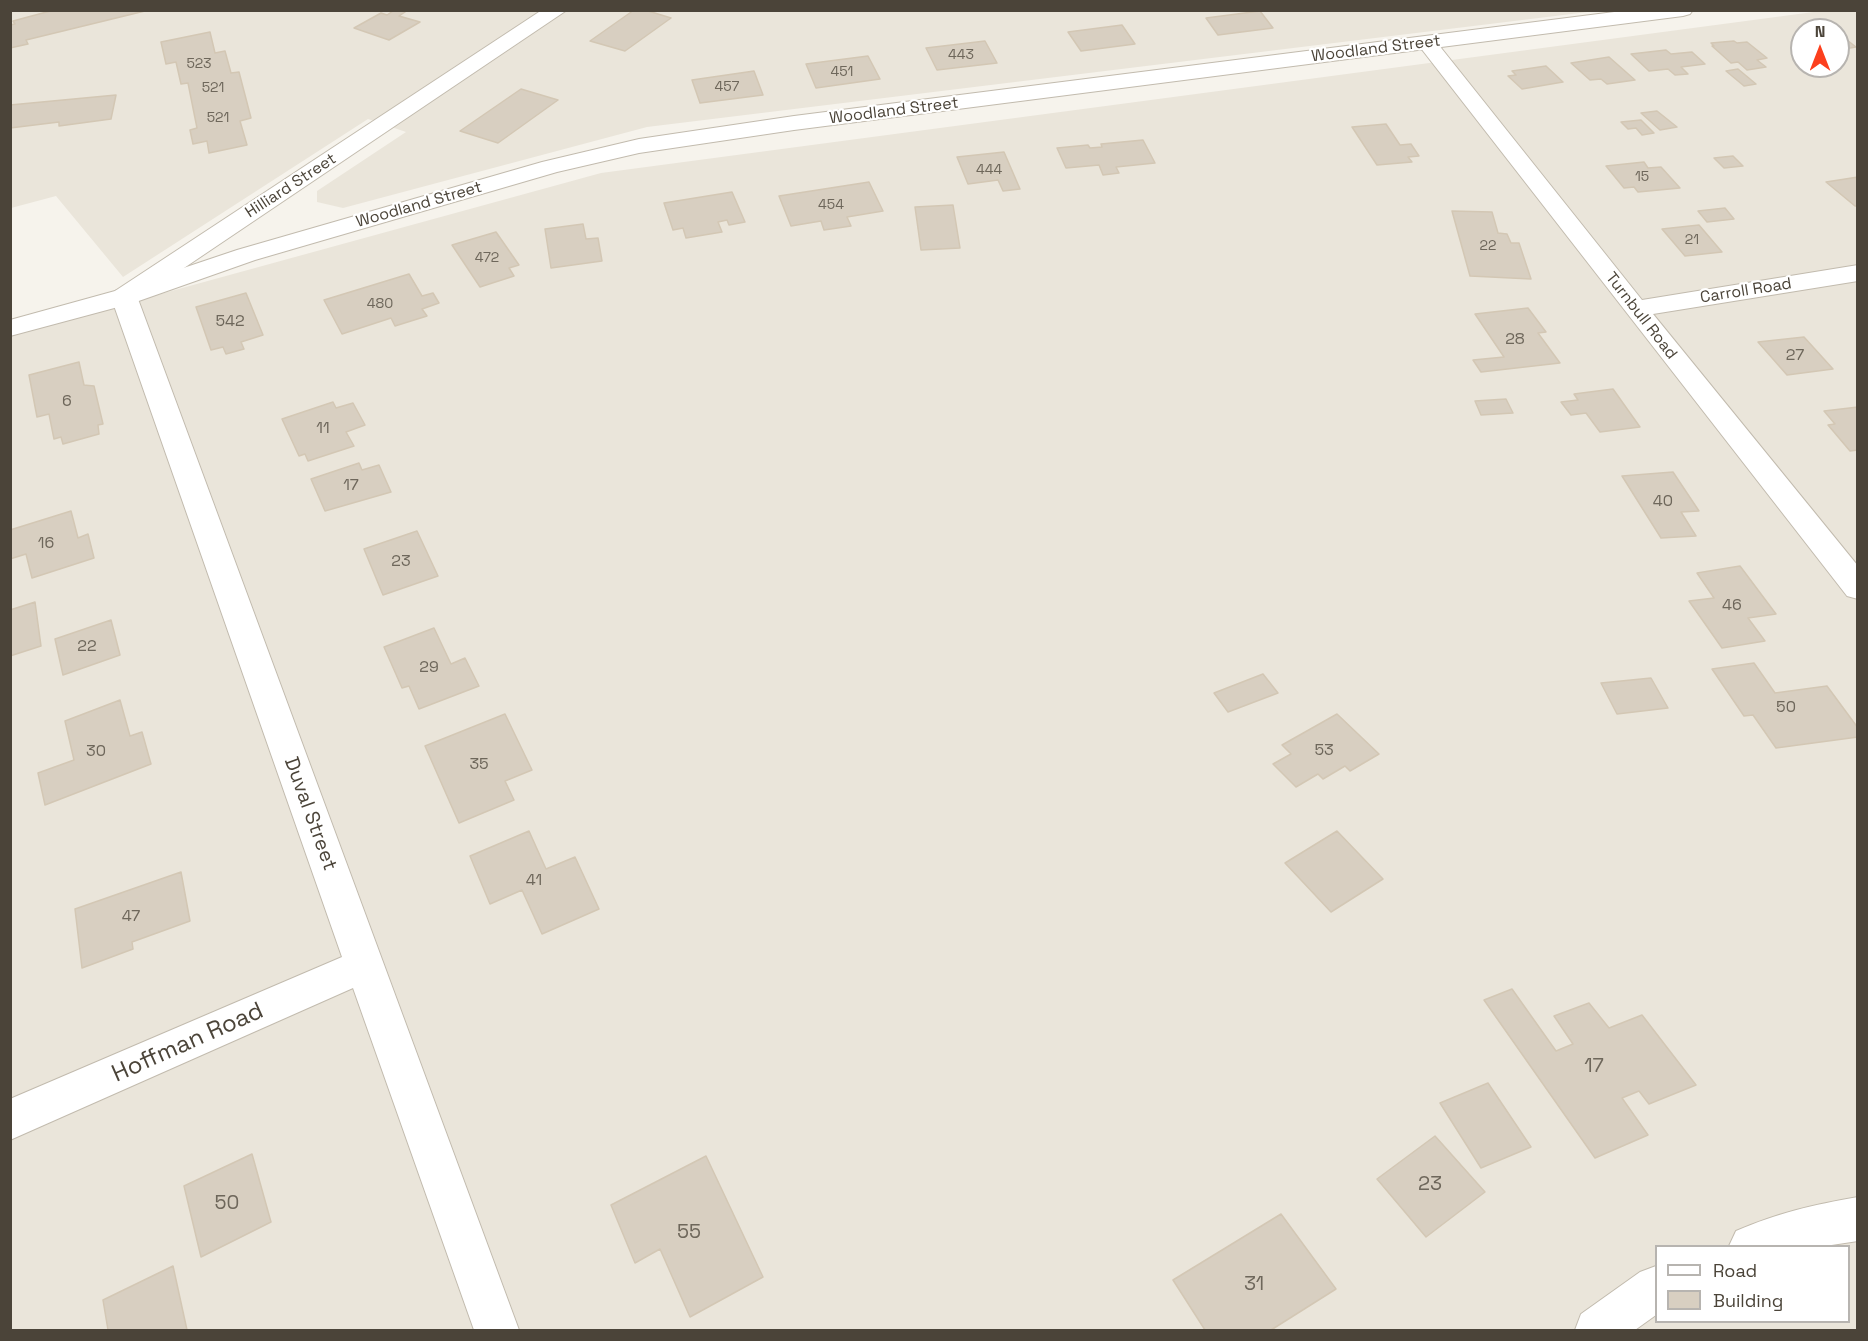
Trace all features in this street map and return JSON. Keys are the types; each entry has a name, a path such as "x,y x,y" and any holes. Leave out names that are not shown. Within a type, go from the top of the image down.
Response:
{"street":[{"name":"Hilliard Street","path":"10,328 124,297 557,10"},
{"name":"Woodland Street","path":"124,297 246,255 550,167 639,146 794,123 1683,10"},
{"name":"Turnbull Road","path":"1427,43 1857,588"},
{"name":"Carroll Road","path":"1635,309 1857,273"},
{"name":"Duval Street","path":"124,297 496,1330"},
{"name":"Hoffman Road","path":"10,1120 365,965"},
{"path":"1754,1245 1796,1230 1857,1219"},
{"path":"1597,1330 1655,1289"}],"shaded area":[{"path":"11,11 1596,11 647,127 343,208 317,202 317,191 406,132 368,119 123,277 56,196 11,208"},
{"path":"1821,11 1857,11 1857,1330 11,1330 11,335 601,173"}],"building":[{"path":"54,10 149,10 26,40 28,44 10,48 10,25 15,24 13,21"},
{"path":"391,10 408,10 399,16 420,22 389,40 354,28 381,13 387,15 393,11"},
{"path":"634,10 645,10 671,18 625,51 590,41"},
{"path":"1260,11 1273,28 1218,35 1206,18"},
{"path":"1122,25 1135,44 1081,51 1068,32"},
{"path":"210,32 215,53 225,51 231,73 239,72 251,118 240,121 247,145 209,153 207,141 193,144 190,130 197,128 188,83 181,84 176,62 166,64 161,42"},
{"path":"985,41 997,63 937,70 926,48"},
{"path":"1747,42 1767,58 1757,60 1766,67 1747,70 1738,62 1731,63 1711,43"},
{"path":"1666,50 1671,54 1692,52 1705,64 1681,67 1688,74 1675,75 1668,69 1649,71 1631,54"},
{"path":"868,56 880,79 816,88 806,64"},
{"path":"1609,57 1635,80 1607,84 1601,79 1590,80 1571,63"},
{"path":"1546,66 1563,82 1522,89 1508,76 1516,75 1512,71"},
{"path":"1738,69 1756,84 1744,86 1726,71"},
{"path":"754,71 763,95 700,103 692,80"},
{"path":"521,89 558,100 498,143 460,131"},
{"path":"116,95 111,119 59,126 59,122 10,128 10,105"},
{"path":"1657,111 1677,127 1660,130 1641,113"},
{"path":"1641,120 1654,133 1642,135 1636,128 1628,129 1621,122"},
{"path":"1386,124 1400,145 1411,144 1419,156 1408,157 1412,162 1377,165 1352,127"},
{"path":"1143,140 1155,163 1116,167 1119,173 1103,175 1099,165 1066,168 1057,148 1088,145 1090,148 1102,147 1101,144"},
{"path":"1004,152 1020,189 1003,191 998,180 968,184 957,157"},
{"path":"1733,156 1743,166 1724,168 1714,158"},
{"path":"1644,162 1648,168 1661,167 1680,188 1638,192 1634,187 1624,188 1606,166"},
{"path":"1858,177 1858,206 1826,182"},
{"path":"869,182 883,211 847,217 851,226 824,230 821,221 791,226 779,196"},
{"path":"732,192 745,222 729,225 727,220 718,222 722,232 686,238 683,228 673,230 664,203"},
{"path":"953,205 960,248 921,250 915,207"},
{"path":"1725,208 1734,219 1707,222 1698,211"},
{"path":"1452,211 1492,212 1498,233 1507,234 1511,243 1519,243 1531,279 1470,276"},
{"path":"583,224 586,239 598,238 602,261 551,268 545,229"},
{"path":"1699,225 1722,252 1685,256 1662,229"},
{"path":"496,232 519,265 509,268 514,276 480,287 452,245"},
{"path":"409,274 422,296 433,293 439,303 422,309 427,316 395,326 391,318 342,334 324,300"},
{"path":"246,293 263,335 241,342 244,349 226,354 223,347 211,350 196,307"},
{"path":"1528,308 1546,332 1538,333 1560,363 1481,372 1473,360 1504,357 1475,314"},
{"path":"1804,337 1833,369 1787,375 1758,342"},
{"path":"79,362 84,385 94,386 103,424 98,425 99,434 63,444 61,437 54,439 49,414 37,417 29,375"},
{"path":"1613,389 1640,427 1600,432 1586,413 1571,415 1561,402 1578,400 1574,394"},
{"path":"1506,399 1513,413 1481,415 1475,401"},
{"path":"333,402 336,408 353,403 365,425 346,432 354,446 308,461 305,454 299,456 282,419"},
{"path":"1858,407 1858,450 1850,451 1828,425 1835,424 1824,411"},
{"path":"359,463 362,470 379,465 391,492 325,511 311,479"},
{"path":"1673,472 1699,511 1681,512 1696,536 1661,538 1622,476"},
{"path":"71,511 78,538 88,534 94,558 32,578 26,554 10,559 10,530"},
{"path":"417,531 438,576 383,595 364,549"},
{"path":"1740,566 1776,614 1748,618 1765,641 1722,648 1689,601 1714,598 1697,573"},
{"path":"35,602 41,646 10,656 10,610"},
{"path":"111,620 120,655 63,675 55,639"},
{"path":"434,628 451,664 465,658 479,686 419,709 409,686 402,688 384,647"},
{"path":"1754,663 1775,693 1827,686 1858,728 1858,737 1776,748 1753,715 1744,716 1712,669"},
{"path":"1263,674 1278,693 1228,712 1214,693"},
{"path":"1651,678 1668,708 1617,714 1601,683"},
{"path":"120,700 130,736 142,732 151,764 45,805 38,773 74,760 65,721"},
{"path":"505,714 532,770 505,781 514,800 459,823 425,746"},
{"path":"1337,714 1379,754 1350,771 1345,766 1323,779 1318,774 1296,787 1273,764 1291,754 1282,745"},
{"path":"529,831 546,869 575,857 599,909 542,934 522,890 490,904 470,856"},
{"path":"1337,831 1383,879 1331,912 1285,863"},
{"path":"181,872 190,921 132,942 133,949 82,968 75,909"},
{"path":"1512,989 1556,1051 1573,1044 1554,1016 1589,1003 1609,1028 1642,1015 1696,1085 1649,1104 1639,1091 1622,1098 1648,1135 1595,1158 1484,1000"},
{"path":"1488,1083 1531,1147 1481,1168 1440,1103"},
{"path":"1435,1136 1485,1192 1426,1237 1377,1179"},
{"path":"252,1154 271,1222 201,1257 184,1186"},
{"path":"706,1156 763,1277 690,1317 660,1249 635,1263 611,1205"},
{"path":"1281,1214 1336,1289 1271,1330 1205,1330 1173,1280"},
{"path":"173,1266 187,1330 108,1330 103,1300"}]}
